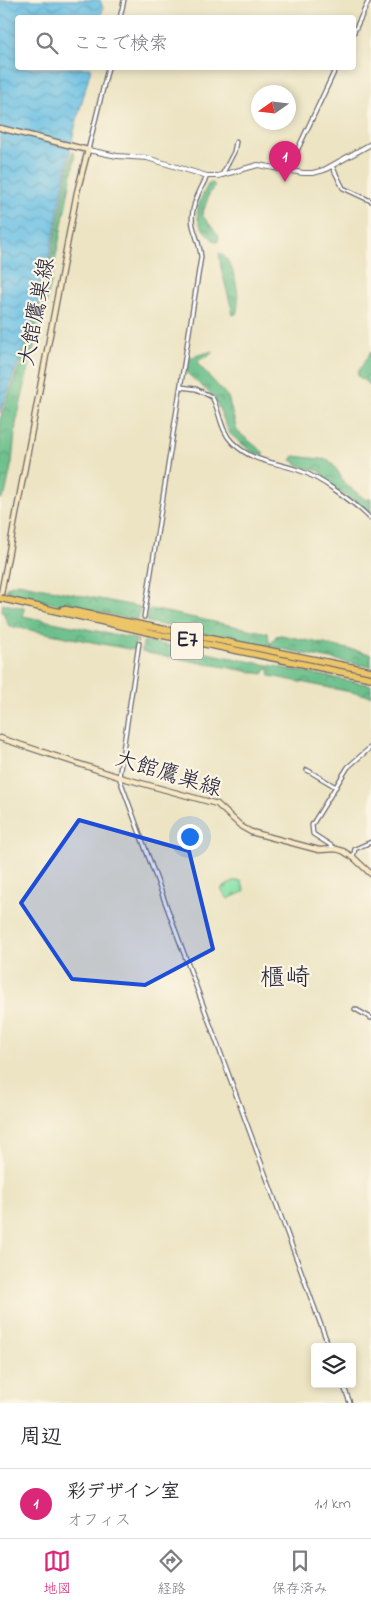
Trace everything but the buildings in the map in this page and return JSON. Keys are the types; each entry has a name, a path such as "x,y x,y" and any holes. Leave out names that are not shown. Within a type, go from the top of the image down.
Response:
{"highway":[{"name":"E7","path":"1,599 88,613 371,671"},
{"name":"E7","path":"1,599 188,641 371,678"}],"main road":[{"path":"0,128 88,150"},
{"name":"大館鷹巣線","path":"1,599 77,192 88,150"},
{"name":"大館鷹巣線","path":"0,738 119,777 217,804 242,827 251,832 319,850 336,849 353,858 371,874"}],"street":[{"path":"121,15 124,0"},
{"path":"356,28 369,0"},
{"path":"108,70 88,150 117,156 146,158 207,176 222,176 258,165 314,173 370,147"},
{"path":"288,170 335,70"},
{"path":"222,176 234,152 236,142"},
{"path":"332,166 343,188 370,199"},
{"path":"144,617 201,257 200,246 193,226 192,210 207,176"},
{"path":"181,386 196,389 212,397 224,430 232,442 248,454 260,461 306,473 371,519"},
{"path":"139,643 119,777 328,1343"},
{"path":"336,849 313,834 312,825 348,767 371,747"},
{"path":"308,770 336,787"},
{"path":"353,858 355,850 371,842"},
{"path":"355,1009 371,1018"},
{"path":"344,1388 350,1403"}],"highlighted area":[{"path":"79,820 189,851 213,949 145,985 72,979 21,903"}],"green space":[{"path":"74,152 75,158 43,323 36,337 16,424 12,462 5,495 0,500 0,419 42,302 69,166 72,153"},
{"path":"209,183 213,183 215,187 210,192 202,215 219,236 218,242 202,228 198,215 198,208"},
{"path":"219,253 229,263 233,271 238,307 236,314 233,315 221,268"},
{"path":"213,351 210,355 199,360 198,364 228,397 237,431 264,453 263,455 252,452 230,434 214,397 187,373 188,358"},
{"path":"371,352 371,386 358,376 358,372"},
{"path":"294,456 329,460 344,483 366,500 371,498 371,512 333,488 320,471 303,467 291,460"},
{"path":"18,583 140,607 138,620 5,594 7,587"},
{"path":"3,604 24,608 23,616 136,639 134,650 9,626 2,610"},
{"path":"151,609 268,633 269,642 272,643 276,636 281,635 371,654 371,667 147,622 148,610"},
{"path":"143,642 371,685 371,696 270,676 269,669 266,669 263,674 142,652"},
{"path":"233,881 241,881 245,891 228,899 221,889"}],"water":[{"path":"0,0 100,0 103,8 101,15 15,15 15,70 90,70 74,131 41,299 0,413"}],"tunnel":[{"path":"139,643 141,631"}],"place":[{"name":"彩デザイン室","path":"285,182"}],"district":[{"name":"櫃崎","path":"285,979"}]}
